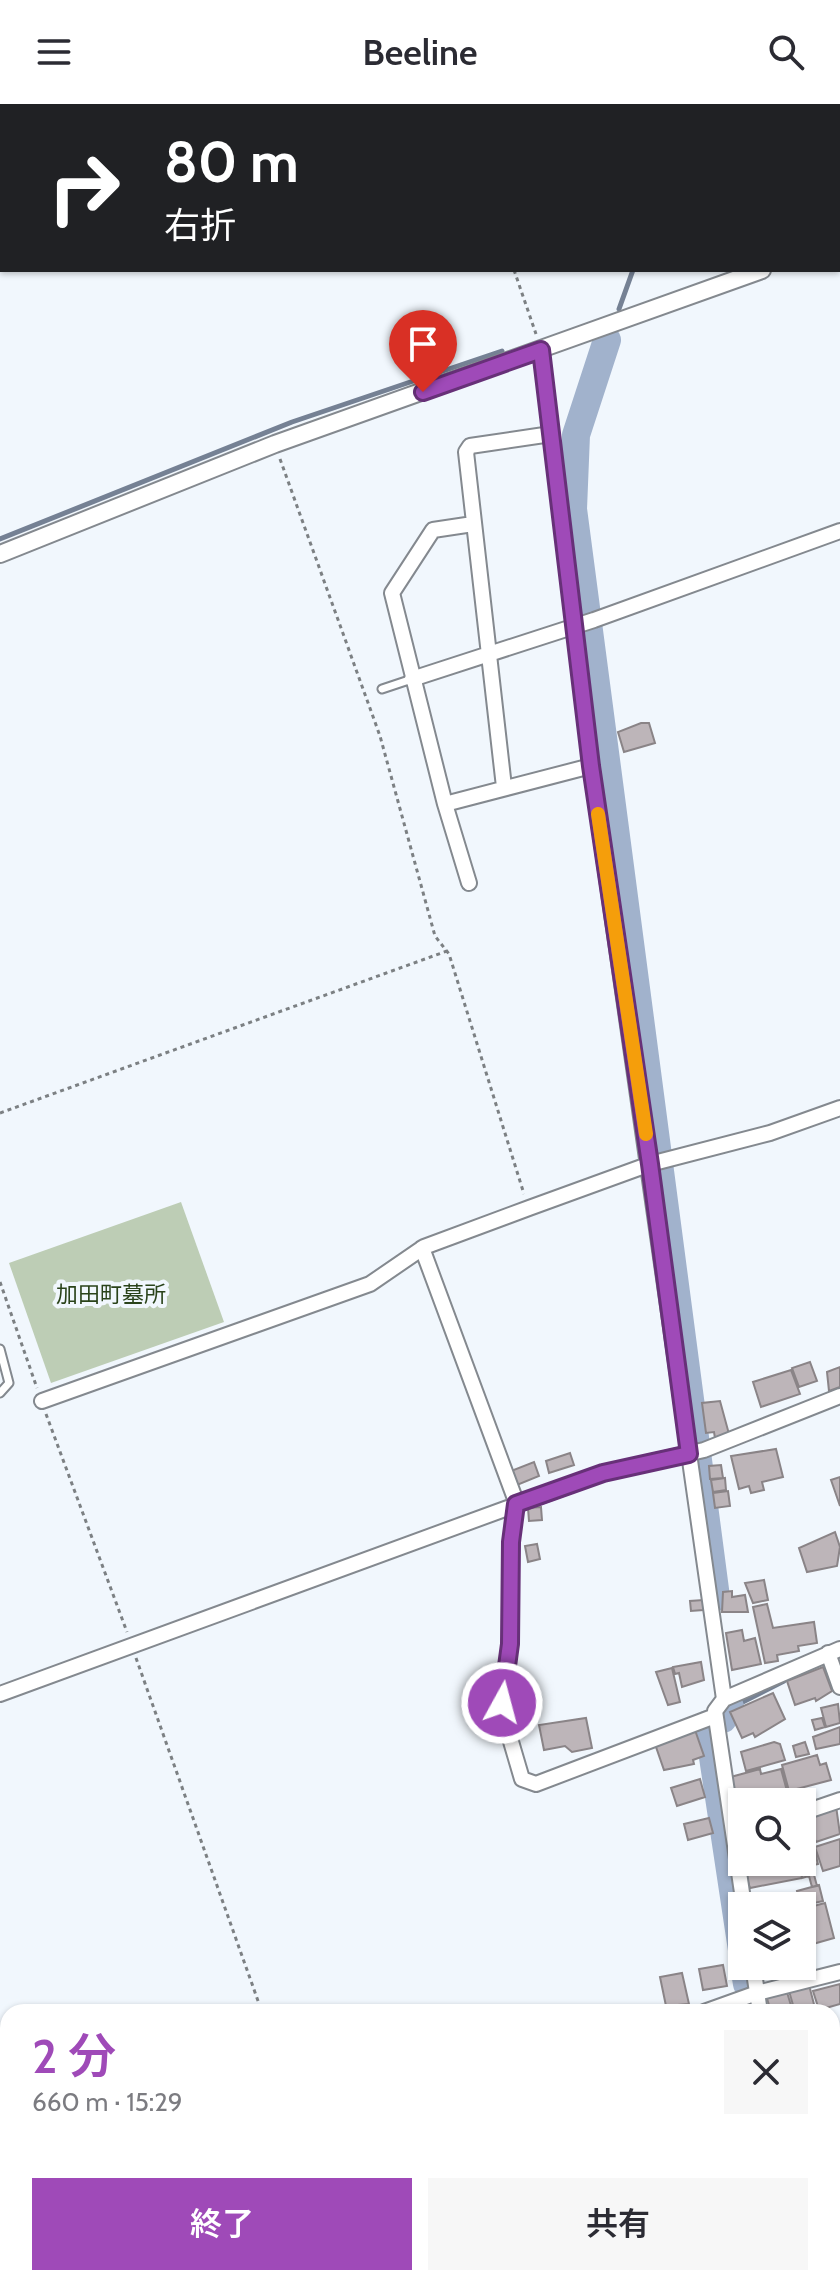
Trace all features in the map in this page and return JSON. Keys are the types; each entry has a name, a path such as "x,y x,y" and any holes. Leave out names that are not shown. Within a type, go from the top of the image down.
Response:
{"street":[{"path":"0,554 275,444 756,272"},
{"path":"541,350 551,434 584,622 591,766 657,1163 724,1699"},
{"path":"504,787 466,452 470,446 551,434"},
{"path":"469,883 445,804 392,593 433,530 473,524"},
{"path":"412,679 840,531"},
{"path":"445,804 591,766"},
{"path":"42,1401 370,1284 422,1248 529,1208 657,1163 770,1133 840,1108"},
{"path":"422,1248 517,1504 511,1542 510,1644 502,1711 522,1779 536,1784 715,1716"},
{"path":"0,1694 603,1473 694,1453 840,1396"},
{"path":"730,1788 715,1716 719,1702 834,1651 840,1687"},
{"path":"816,1808 840,1800"},
{"path":"726,2004 840,1972"},
{"path":"755,1980 759,2004"}],"lane":[{"path":"382,689 412,679"},
{"path":"0,1349 9,1375 7,1388 0,1393"}],"path":[{"path":"515,272 541,350"},
{"path":"275,444 380,736 435,936 447,951 529,1208"},
{"path":"0,1113 447,951"}],"green space":[{"name":"加田町墓所","path":"181,1202 224,1322 51,1383 9,1263"}],"building":[{"path":"649,723 655,743 624,752 618,732"},
{"path":"810,1362 817,1381 799,1387 792,1368"},
{"path":"840,1367 840,1387 829,1391 827,1372"},
{"path":"791,1370 800,1394 761,1407 753,1382"},
{"path":"720,1401 729,1434 715,1438 714,1432 706,1433 702,1403"},
{"path":"776,1449 783,1477 762,1482 764,1490 751,1493 749,1486 739,1489 731,1456"},
{"path":"570,1453 574,1465 549,1473 546,1461"},
{"path":"534,1462 539,1476 517,1485 511,1471"},
{"path":"721,1465 723,1478 710,1479 709,1466"},
{"path":"840,1477 840,1506 831,1480"},
{"path":"725,1478 726,1490 713,1492 711,1480"},
{"path":"728,1491 730,1506 715,1508 713,1493"},
{"path":"541,1507 542,1520 529,1521 528,1508"},
{"path":"835,1532 840,1547 837,1566 807,1572 799,1548"},
{"path":"537,1544 540,1559 528,1562 525,1546"},
{"path":"764,1580 768,1600 753,1603 745,1583"},
{"path":"732,1591 732,1597 745,1595 748,1612 722,1612 723,1592"},
{"path":"703,1600 703,1610 691,1611 690,1601"},
{"path":"767,1604 773,1628 814,1622 817,1643 798,1646 799,1651 777,1655 778,1661 765,1663 753,1607"},
{"path":"742,1630 744,1641 755,1638 761,1664 732,1670 726,1633"},
{"path":"701,1662 704,1680 682,1687 679,1673 675,1674 673,1667"},
{"path":"823,1667 832,1691 816,1701 815,1698 795,1705 787,1681"},
{"path":"672,1668 680,1702 668,1705 656,1672"},
{"path":"773,1693 785,1719 755,1737 753,1733 742,1738 730,1712"},
{"path":"838,1704 840,1723 826,1727 821,1708"},
{"path":"586,1718 592,1748 572,1752 565,1746 544,1750 539,1725"},
{"path":"822,1718 825,1727 815,1730 812,1720"},
{"path":"840,1727 840,1744 816,1749 813,1737"},
{"path":"695,1730 704,1756 693,1760 694,1764 664,1770 655,1744"},
{"path":"774,1742 780,1744 785,1760 746,1771 741,1752"},
{"path":"805,1742 809,1754 796,1757 793,1746"},
{"path":"817,1755 820,1765 826,1763 831,1780 788,1788 782,1765"},
{"path":"760,1769 761,1774 781,1769 786,1788 730,1788 727,1778"},
{"path":"700,1779 705,1797 677,1806 671,1788"},
{"path":"836,1806 840,1834 816,1842 816,1812"},
{"path":"709,1818 713,1833 688,1840 684,1824"},
{"path":"840,1839 840,1866 823,1871 816,1847"},
{"path":"746,1876 802,1876 802,1878 750,1888"},
{"path":"809,1876 814,1876 817,1886 812,1887"},
{"path":"819,1885 823,1901 816,1903 816,1892 797,1891"},
{"path":"825,1903 834,1938 816,1943 816,1905"},
{"path":"723,1965 727,1986 703,1990 699,1969"},
{"path":"682,1973 689,2004 666,2004 660,1977"},
{"path":"840,1984 840,2004 817,2004 813,1991"},
{"path":"809,1985 814,2004 793,2004 789,1991"},
{"path":"786,1989 791,2004 769,2004 766,1995"}],"waterway":[{"path":"619,309 632,272"},
{"path":"607,340 576,435 573,509 716,1597"},
{"path":"0,539 292,422 502,351"},
{"path":"729,1709 784,1681"},
{"path":"723,1719 730,1707"},
{"path":"708,1724 733,1892"},
{"path":"746,1980 747,1984"}],"slow traffic":[{"path":"598,814 646,1134"}],"route":[{"path":"423,392 541,350 591,766 689,1454 603,1473 516,1504 511,1542 510,1644 502,1703"}]}
